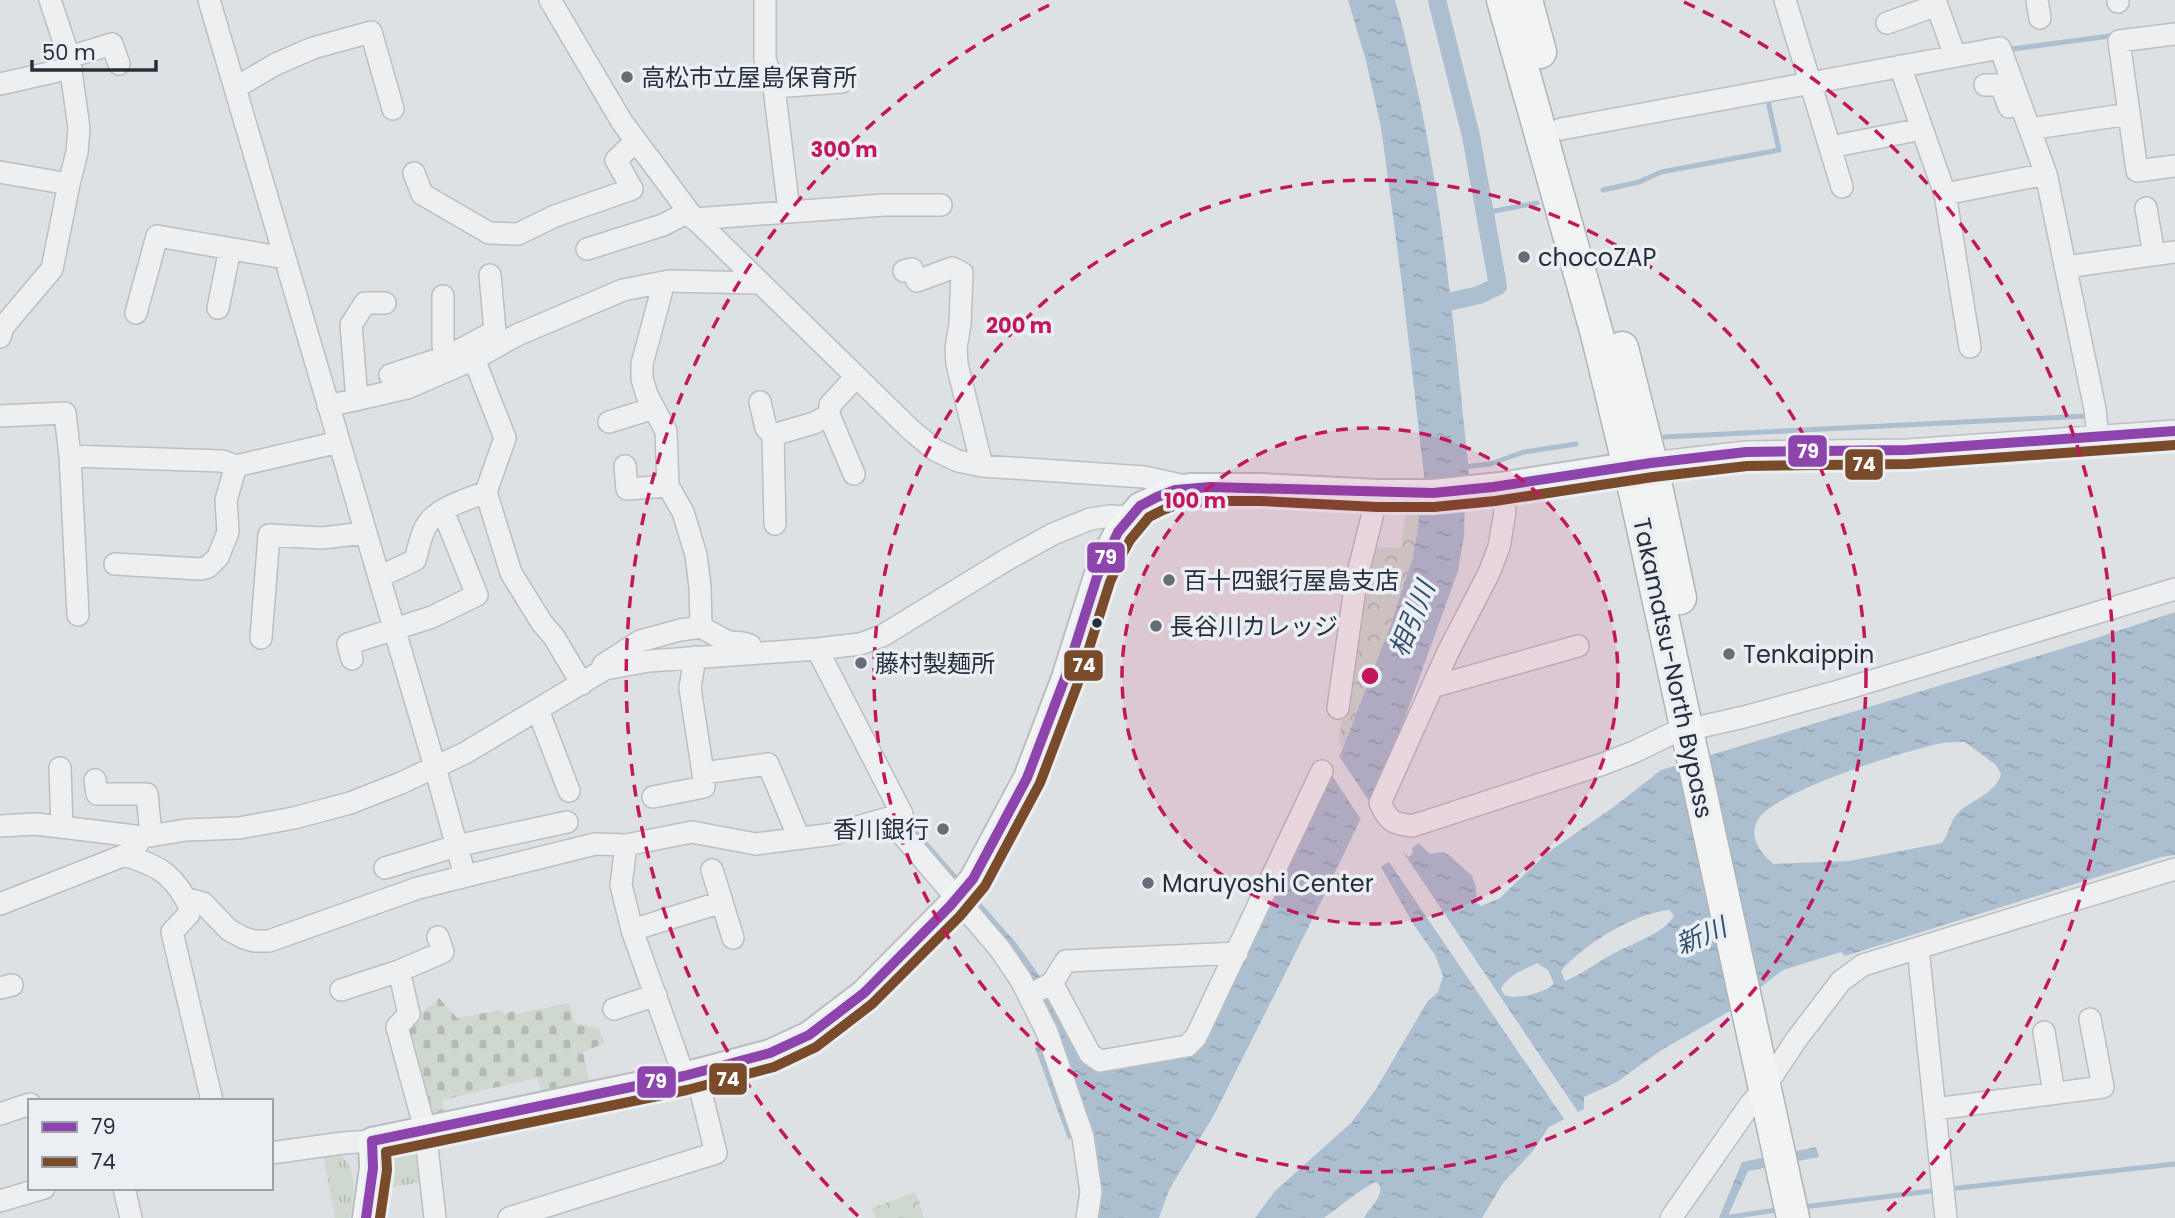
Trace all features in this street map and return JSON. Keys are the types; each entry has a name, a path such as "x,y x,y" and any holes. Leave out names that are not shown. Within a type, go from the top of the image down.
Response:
{"highway":[{"name":"Takamatsu-North Bypass","path":"1503,0 1597,334 1640,464"},
{"name":"Takamatsu-North Bypass","path":"1526,0 1617,329 1640,464 1772,1067 1815,1218"},
{"name":"Takamatsu-North Bypass","path":"1772,1067 1793,1218"}],"main road":[{"path":"366,1218 373,1168 372,1141 690,1074 770,1053 809,1035 864,993 957,899 973,879 1027,778 1067,673 1097,577 1118,532 1135,511 1175,490 1190,487 1261,487 1411,494 1496,486 1640,464"}],"street":[{"path":"0,337 3,327 52,269 77,152 79,128 70,62 50,0"},
{"path":"209,0 465,876"},
{"path":"550,0 622,122 691,215 911,430 935,450 958,461 982,466 1144,477 1190,487"},
{"path":"765,0 765,59 774,87 789,211"},
{"path":"1785,0 1842,187"},
{"path":"1888,23 1936,3 1955,56"},
{"path":"235,88 276,64 313,48 371,32 393,109"},
{"path":"2175,34 2119,41 2137,171 2175,166"},
{"path":"0,84 70,62 113,44 119,64"},
{"path":"1561,129 2000,48 2030,129 2040,181 2065,267 2095,409 2098,437"},
{"path":"1900,66 1945,194 1970,347"},
{"path":"774,87 842,82"},
{"path":"1985,85 2001,85 2040,181"},
{"path":"2030,129 2129,114"},
{"path":"1830,147 1922,130"},
{"path":"414,173 422,194 489,233 518,234 555,216 632,189 616,160 636,141"},
{"path":"0,172 69,184"},
{"path":"1945,194 2040,181"},
{"path":"587,249 691,215 884,205 941,205"},
{"path":"2065,267 2165,253 2146,208"},
{"path":"136,313 157,236 285,258"},
{"path":"218,308 230,249"},
{"path":"904,271 912,270 917,281 952,268 962,274 957,363 982,466"},
{"path":"328,406 407,388 495,331 490,275"},
{"path":"390,375 474,359 517,335 622,290 664,282 759,283"},
{"path":"664,282 642,365 642,379 666,431 668,486 683,512 696,555 701,627"},
{"path":"443,296 443,346 451,362"},
{"path":"357,400 351,325 365,303 385,303"},
{"path":"474,359 505,438 486,492 511,573 582,684"},
{"path":"854,474 829,415 830,405 856,377"},
{"path":"760,402 766,428 773,435 775,524"},
{"path":"609,422 654,408"},
{"path":"0,416 65,413 70,456 78,615"},
{"path":"773,435 814,423 829,415"},
{"path":"1640,464 1746,452 1908,450 2175,430"},
{"path":"70,456 222,461 236,466 339,442"},
{"path":"115,564 200,569 208,567 218,557 228,532 226,500 236,466"},
{"path":"625,466 627,489 668,486"},
{"path":"0,826 36,824 147,836 186,830 239,828 293,818 350,803 465,753 605,669 649,661 860,644 882,636 1006,560 1074,524 1135,511 1128,486 1117,475"},
{"path":"1496,486 1505,512 1499,547 1380,803 1388,820 1398,824 1412,826 1591,768 1634,752 1664,736 1698,730 1842,690 2175,589"},
{"path":"379,578 415,560 426,527 443,511 486,492"},
{"path":"1338,708 1356,581 1378,493"},
{"path":"347,644 432,617 477,595 443,511"},
{"path":"261,638 269,536 322,538 365,533"},
{"path":"605,669 602,665 640,641 701,627 728,642 743,643 769,652"},
{"path":"1432,687 1578,646"},
{"path":"817,649 902,814 900,832 1000,950 1040,989 1090,1054 1100,1061 1187,1046 1196,1037 1322,771"},
{"path":"653,797 704,787 690,688 695,657"},
{"path":"538,710 569,791"},
{"path":"703,773 768,764 799,838"},
{"path":"61,768 62,827"},
{"path":"0,904 130,853 147,836 147,794 97,794 96,780"},
{"path":"185,898 203,903 229,930 244,938 269,941 418,888 596,844 626,845 692,832 756,844 833,834 902,814"},
{"path":"385,868 456,846 566,822"},
{"path":"509,1218 716,1153 690,1074 632,930 621,885 626,845"},
{"path":"125,855 154,865 165,872 177,884 190,906 189,914 172,932 212,1099"},
{"path":"1671,1218 1749,1106 1772,1067 1841,981 1863,965 2175,869"},
{"path":"712,870 733,938"},
{"path":"632,930 722,902"},
{"path":"341,990 443,953 438,937"},
{"path":"1919,948 1946,1218"},
{"path":"1040,989 1066,961 1237,953"},
{"path":"399,971 409,1014 397,1027 425,1129 435,1218"},
{"path":"1040,989 1049,1037 1083,1137 1091,1192 1087,1218"},
{"path":"614,1009 656,995"},
{"path":"1935,1109 2103,1087 2090,1019"},
{"path":"2044,1032 2054,1093"},
{"path":"0,1114 28,1105"},
{"path":"273,1153 372,1141"},
{"path":"0,1201 37,1190"},
{"path":"124,1190 131,1218"}],"green space":[{"path":"1406,509 1421,509 1409,570 1390,630 1343,748 1338,743 1370,547 1401,548"},
{"path":"439,998 457,1018 501,1010 505,1014 514,1011 516,1014 569,1003 575,1023 599,1028 605,1043 583,1052 590,1085 543,1095 537,1078 442,1100 445,1114 427,1117 402,1029"},
{"path":"419,1144 425,1181 385,1189 391,1157 401,1150"},
{"path":"339,1153 350,1167 354,1183 350,1218 335,1218 323,1154"},
{"path":"916,1192 924,1218 876,1218 872,1208"}],"water":[{"name":"相引川","path":"1348,0 1395,0 1427,135 1448,279 1469,472 1458,571 1403,723 1373,793 1215,1113 1169,1190 1159,1218 1093,1218 1074,1138 1068,1139 1035,1048 1054,1032 905,831 909,821 1017,944 1039,975 1085,1057 1183,1052 1276,891 1343,748 1390,627 1412,560 1424,475 1381,127"},
{"name":"新川","path":"2175,612 2175,855 2161,857 1845,956 1841,952 1783,970 1730,1011 1660,1051 1617,1082 1584,1097 1584,1109 1549,1127 1532,1152 1503,1183 1482,1218 1364,1218 1380,1193 1379,1184 1375,1182 1324,1218 1255,1218 1275,1191 1352,1122 1376,1089 1427,1002 1438,992 1443,976 1435,955 1414,925 1381,867 1403,852 1409,857 1413,853 1412,848 1419,843 1430,854 1442,852 1449,855 1472,876 1477,903 1481,906 1500,898 1547,853 1661,770","holes":["1965,742 1996,765 2001,774 1994,787 1957,814 1942,843 1849,861 1774,864 1757,844 1754,831 1759,818 1791,795 1901,754 1943,743","1669,910 1674,916 1662,929 1565,981 1561,971 1582,951 1610,932 1655,912","1537,963 1548,970 1554,984 1530,995 1504,995 1501,989 1516,973"]},
{"path":"1816,1147 1819,1157 1748,1171 1727,1218 1719,1218 1742,1162"}],"pier":[{"path":"1337,753 1371,804 1362,821 1329,771"},
{"path":"1401,849 1580,1115 1566,1122 1387,859"}],"waterway":[{"path":"1430,306 1479,295 1498,286 1471,136 1437,0"},
{"path":"2005,50 2117,35"},
{"path":"1603,190 1639,182 1661,172 1779,150 1767,97"},
{"path":"1484,213 1537,203"},
{"path":"1664,437 2086,416"},
{"path":"1463,467 1490,464 1524,452 1576,444"},
{"path":"1949,1189 2175,1164"},
{"path":"1803,1207 1939,1190"},
{"path":"1723,1218 1783,1209"}],"transit line":[{"name":"79","path":"366,1218 373,1168 372,1141 684,1076 770,1053 809,1035 864,993 973,879 1027,778 1065,678 1097,577 1118,532 1140,506 1157,497 1175,490 1210,487 1433,493 1746,452 1907,450 2175,431"},
{"name":"74","path":"380,1218 387,1170 386,1152 687,1090 774,1067 816,1047 872,1004 960,916 985,886 1040,783 1078,683 1110,582 1123,553 1149,517 1163,510 1178,504 1211,501 1434,507 1747,466 1908,464 2175,445"}],"place":[{"name":"高松市立屋島保育所","path":"627,77"},
{"name":"chocoZAP","path":"1524,257"},
{"name":"百十四銀行屋島支店","path":"1169,580"},
{"name":"長谷川カレッジ","path":"1156,626"},
{"name":"Tenkaippin","path":"1729,654"},
{"name":"藤村製麺所","path":"861,663"},
{"name":"香川銀行","path":"943,829"},
{"name":"Maruyoshi Center","path":"1148,883"}]}
